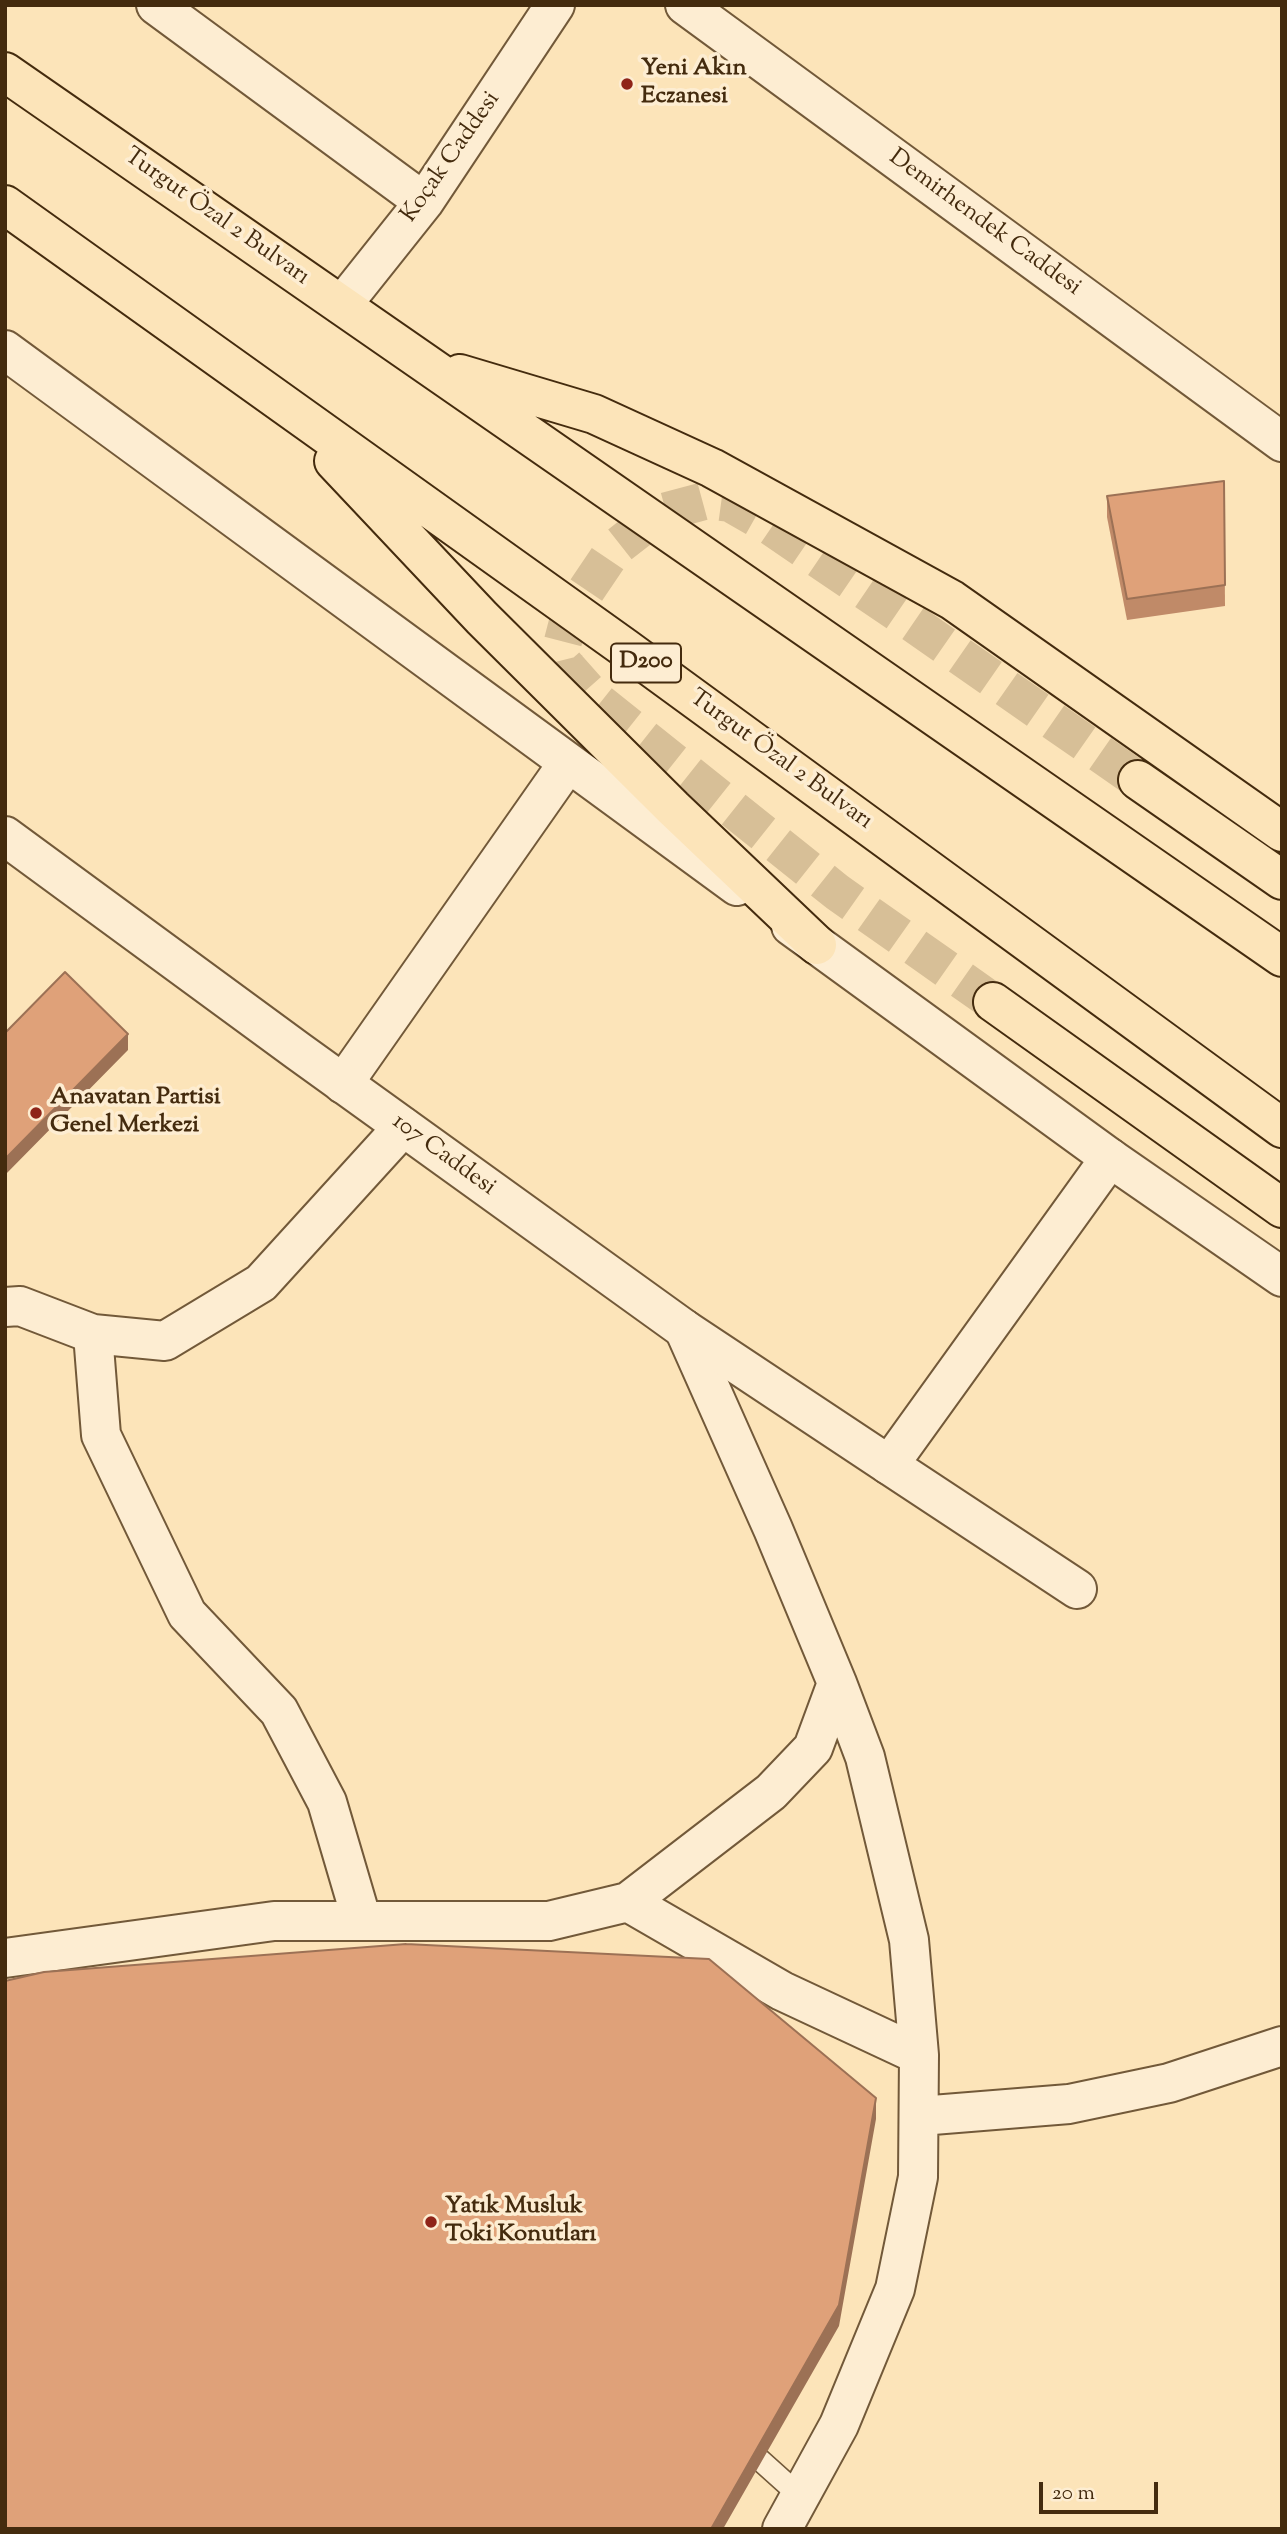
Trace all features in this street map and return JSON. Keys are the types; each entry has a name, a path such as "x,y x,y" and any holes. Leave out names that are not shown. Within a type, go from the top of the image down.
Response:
{"highway":[{"name":"Turgut Özal 2 Bulvarı","path":"5,72 1282,957"},
{"name":"Turgut Özal 2 Bulvarı","path":"5,205 625,648 1282,1128"},
{"name":"Turgut Özal 2 Bulvarı","path":"428,365 594,414 712,468 952,600 1282,832"},
{"name":"Turgut Özal 2 Bulvarı","path":"275,398 482,618 673,808 817,945"},
{"path":"1138,780 1282,880"},
{"path":"993,1002 1282,1208"}],"street":[{"path":"156,5 424,202"},
{"name":"Koçak Caddesi","path":"342,305 424,202 555,5"},
{"name":"Demirhendek Caddesi","path":"685,5 1282,442"},
{"path":"5,350 1110,1158 1282,1277"},
{"path":"343,1083 568,762"},
{"name":"107 Caddesi","path":"5,836 684,1329 1077,1589"},
{"path":"5,1307 20,1306 93,1334 165,1342 261,1283 403,1127"},
{"path":"889,1465 1110,1158"},
{"path":"684,1329 773,1529 865,1757 908,1940 919,2056 918,2177 895,2289 839,2425 782,2529"},
{"path":"93,1334 101,1435 187,1614 279,1711 285,1722 327,1801 362,1921"},
{"path":"5,1958 274,1921 549,1921 628,1902 779,1783 813,1748 837,1683"},
{"path":"628,1902 782,1991 919,2056"},
{"path":"267,1961 274,1921"},
{"path":"920,2116 1069,2104 1170,2083 1282,2046"}],"lane":[{"path":"727,2431 799,2495"}],"building":[{"path":"1224,481 1225,585 1127,599 1107,496"},
{"name":"Anavatan Partisi Genel Merkezi","path":"65,972 128,1034 5,1159 5,1033"},
{"name":"Yatık Musluk Toki Konutları","path":"406,1944 709,1959 876,2098 839,2305 711,2529 5,2529 5,1981 44,1972"}],"tunnel":[{"path":"993,1002 837,892 596,700 565,665 561,649 568,622 585,592 614,549 660,513 708,500 730,503 767,524 1138,780"}],"place":[{"name":"Yeni Akın Eczanesi","path":"627,84"},
{"name":"Anavatan Partisi Genel Merkezi","path":"36,1113"},
{"name":"Yatık Musluk Toki Konutları","path":"431,2222"}]}
